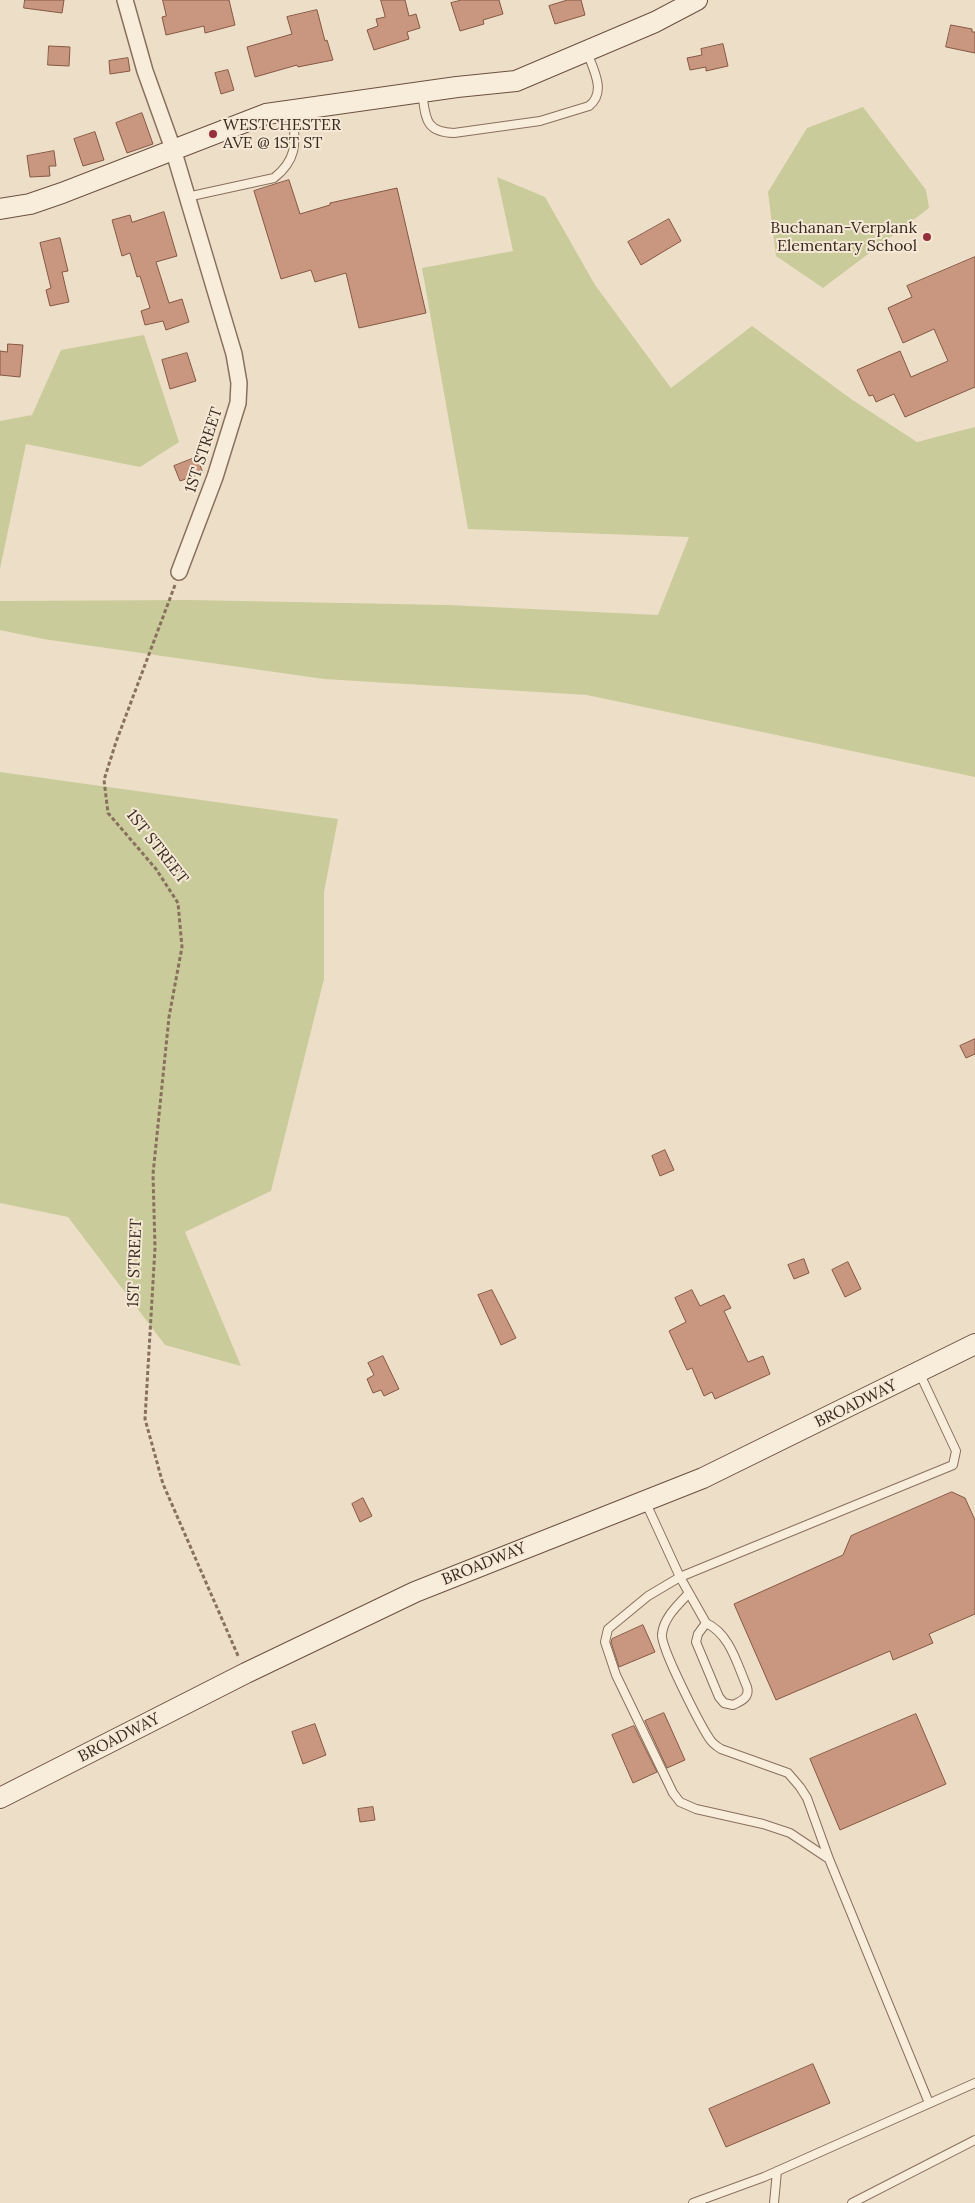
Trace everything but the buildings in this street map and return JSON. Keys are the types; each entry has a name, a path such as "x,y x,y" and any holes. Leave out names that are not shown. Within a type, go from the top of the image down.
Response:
{"street":[{"name":"1ST STREET","path":"125,0 145,70 173,150 234,354 239,383 238,403 230,433 180,572"},
{"path":"0,209 30,204 54,196 266,114 516,81 586,49 655,22 697,0"},
{"name":"BROADWAY","path":"0,1798 246,1673 415,1592 645,1501 760,1451 975,1344"}],"lane":[{"path":"422,93 426,119 434,128 441,132 454,133 540,121 589,106 596,98 598,82 586,49"},
{"path":"187,197 274,178 285,169 292,158 296,142 293,110"},
{"path":"829,1859 790,1833 763,1824 696,1809 680,1802 673,1793 616,1675 605,1642 608,1629 615,1622 648,1596 680,1577 953,1465 956,1451 919,1372"},
{"path":"645,1501 680,1577 706,1623 714,1626 724,1635 747,1687 746,1697 733,1705 724,1703 719,1697 696,1642 698,1634 706,1623"},
{"path":"689,1593 667,1618 662,1637 698,1718 709,1738 720,1749 783,1771 794,1778 807,1798 829,1859 929,2103"},
{"path":"693,2203 777,2171 975,2083"},
{"path":"852,2203 975,2140"},
{"path":"774,2203 777,2171"}],"path":[{"name":"1ST STREET","path":"180,572 116,742 104,780 108,813 156,869 178,903 182,947 170,1017 153,1174 155,1248 145,1419 163,1484 246,1673"}],"green space":[{"path":"863,107 926,190 929,208 823,288 776,256 768,192 807,128"},
{"path":"497,177 545,197 595,285 671,388 752,326 851,399 917,442 975,427 975,777 587,695 324,679 43,639 0,630 0,601 190,600 448,605 658,615 689,537 468,529 422,268 513,251"},
{"path":"144,335 179,442 140,467 26,444 0,569 0,421 32,415 61,350"},
{"path":"0,772 338,819 324,892 324,979 271,1191 185,1232 241,1366 165,1345 68,1217 0,1203"}],"place":[{"name":"WESTCHESTER AVE @ 1ST ST","path":"213,134"},
{"name":"Buchanan-Verplank Elementary School","path":"927,237"}]}
